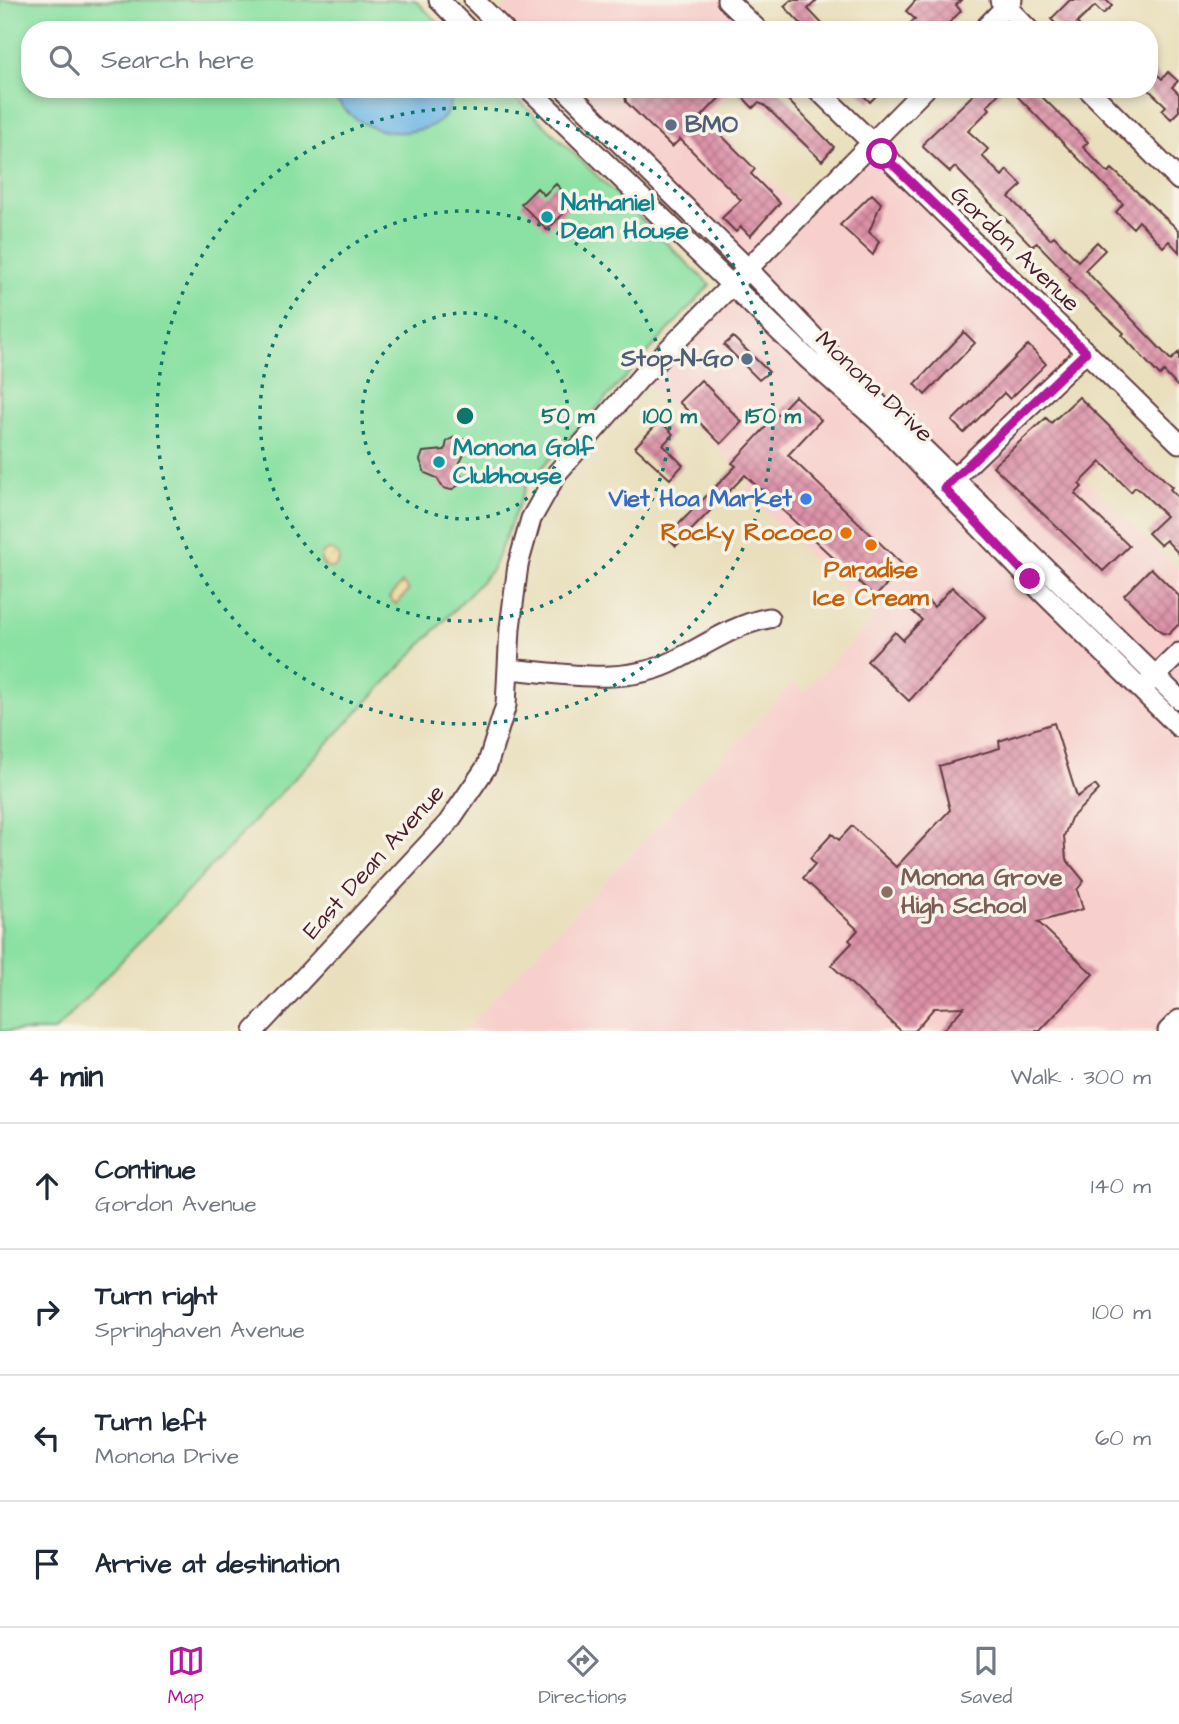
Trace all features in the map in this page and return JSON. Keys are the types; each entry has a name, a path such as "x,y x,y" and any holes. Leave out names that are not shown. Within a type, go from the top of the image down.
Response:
{"street":[{"path":"439,0 459,21"},
{"path":"474,0 495,21"},
{"path":"727,0 749,21"},
{"path":"990,21 1006,2 1022,21"},
{"name":"Monona Drive","path":"538,98 732,285 949,483"},
{"name":"Monona Drive","path":"574,98 748,269 949,483 1042,592 1149,683 1179,699"},
{"name":"Gordon Avenue","path":"826,98 1179,443"},
{"name":"East Dean Avenue","path":"254,1031 464,802 494,751 506,705 518,565 531,519 547,488 585,438 640,377 916,98"},
{"path":"1097,98 1179,180"},
{"path":"949,483 1086,352"},
{"path":"508,669 598,676 635,673 670,663 742,625 769,618"},
{"path":"1149,683 1179,653"},
{"name":"Monona Drive","path":"1149,683 1179,727"},
{"path":"1168,1031 1179,1020"}],"shaded area":[{"path":"513,0 727,0 749,21 496,21 494,19"},
{"path":"574,98 727,98 706,119 804,213 871,144 1086,352 1019,414 1179,571 1179,699"},
{"name":"Monona Grove High School","path":"732,285 1179,727 1179,1031 464,1031 794,682 804,692 874,620 744,491 752,482 641,376"}],"green space":[{"path":"0,0 415,0 437,21 21,21 21,98 516,98 710,285 527,484 492,570 55,1031 0,1031"}],"sand":[{"path":"330,550 337,552 337,566 330,568 323,566 321,559 323,552"},
{"path":"402,583 409,590 396,604 389,598"}],"water":[{"path":"336,98 451,98 446,114 437,123 423,129 400,132 376,129 365,124 345,110"}],"building":[{"path":"791,0 817,0 808,9 819,21 798,21 784,6"},
{"path":"916,0 961,0 956,5 961,11 951,21 913,21 915,19 906,11"},
{"path":"1070,0 1106,0 1112,6 1103,14 1095,6 1079,21 1051,19"},
{"path":"1168,72 1178,81 1172,87 1179,94 1179,111 1171,119 1162,110 1166,106 1158,98 1158,75 1162,79"},
{"path":"625,98 719,98 702,116 755,169 751,174 780,203 750,236 741,227 736,232 722,218 741,200 680,139 672,147 626,102"},
{"path":"744,98 786,98 834,147 822,161 764,105 758,103 753,108"},
{"path":"970,98 995,98 987,106 990,109 968,131 988,149 982,156 1002,176 1007,170 1022,185 1009,197 1050,239 1054,236 1078,261 1097,242 1105,250 1085,270 1171,360 1179,352 1179,388 1164,372 1160,376 1122,335 1124,333 1073,286 1069,280 1071,278 1037,243 1032,246 955,167 950,172 923,147 925,141"},
{"path":"1019,98 1043,98 1088,142 1083,147 1108,173 1112,169 1179,231 1179,252 1169,241 1163,247 1139,221 1133,228 1116,212 1123,204"},
{"name":"Nathaniel Dean House","path":"556,184 574,203 547,230 521,204 537,188 544,195"},
{"path":"872,194 881,203 869,232 879,241 873,255 840,225"},
{"path":"964,332 975,343 925,395 915,384"},
{"name":"Stop-N-Go","path":"733,337 769,372 759,380 724,345"},
{"path":"1028,345 1046,364 1010,399 1004,393 964,433 952,421"},
{"path":"701,380 742,422 721,444 679,402"},
{"path":"795,396 821,420 788,455 904,566 875,597 745,475 676,546 667,536 736,466 732,463"},
{"path":"1079,397 1172,487 1170,489 1179,499 1179,554 1166,540 1160,545 1148,533 1166,516 1141,491 1135,487 1131,492 1101,462 1079,484 1082,487 1075,494 1129,546 1103,571 993,466 1046,418 1051,423"},
{"path":"660,421 673,434 663,445 683,465 670,479 635,447"},
{"name":"Monona Golf Clubhouse","path":"455,437 463,439 468,447 457,468 462,477 459,485 451,490 443,488 437,478 425,473 420,460 423,452 445,450 447,441"},
{"path":"1151,568 1179,596 1179,624 1169,634 1162,633 1124,595"},
{"path":"952,587 985,617 909,701 867,661 895,632 903,640 922,620 912,611 924,597 934,607"},
{"name":"Monona Grove High School","path":"1054,723 1077,797 1095,785 1099,790 1071,818 1064,836 1066,859 1084,881 1077,890 1083,909 1038,922 1093,974 1040,1031 942,1031 964,1007 934,1008 914,1031 901,1031 831,965 852,943 849,940 858,930 803,878 815,864 810,858 832,834 839,840 852,826 896,867 950,810 939,766 1000,748 999,741"}],"place":[{"name":"BMO","path":"671,125"},
{"name":"Nathaniel Dean House","path":"547,217"},
{"name":"Stop-N-Go","path":"747,359"},
{"name":"Monona Golf Clubhouse","path":"439,462"},
{"name":"Viet Hoa Market","path":"806,499"},
{"name":"Rocky Rococo","path":"846,533"},
{"name":"Paradise Ice Cream","path":"871,545"},
{"name":"Monona Grove High School","path":"887,892"}],"route":[{"path":"882,154 1086,352 944,488 1030,579"}]}
